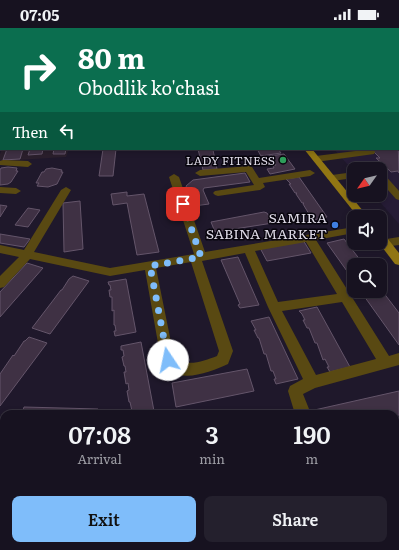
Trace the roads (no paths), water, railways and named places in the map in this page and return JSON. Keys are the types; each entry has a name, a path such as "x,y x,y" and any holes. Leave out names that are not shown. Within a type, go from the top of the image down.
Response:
{"main road":[{"path":"309,150 357,210"},
{"path":"387,246 399,261"}],"street":[{"path":"316,159 371,152"},
{"path":"3,163 28,164"},
{"path":"200,173 249,169 260,187 218,194"},
{"path":"257,181 310,172"},
{"path":"332,178 347,176"},
{"path":"150,266 168,360 176,367 184,370 210,366 223,360 226,350 174,177"},
{"path":"387,183 399,197"},
{"path":"0,190 16,191"},
{"path":"0,284 27,255 66,190"},
{"path":"0,249 110,272 347,231"},
{"path":"309,237 384,362"},
{"path":"387,240 399,241"},
{"path":"248,248 274,307 312,382"},
{"path":"274,307 346,297"},
{"path":"302,410 295,392 312,382 399,359"}],"place":[{"name":"LADY FITNESS","path":"283,160"},
{"name":"SAMIRA SABINA MARKET","path":"335,225"}]}
